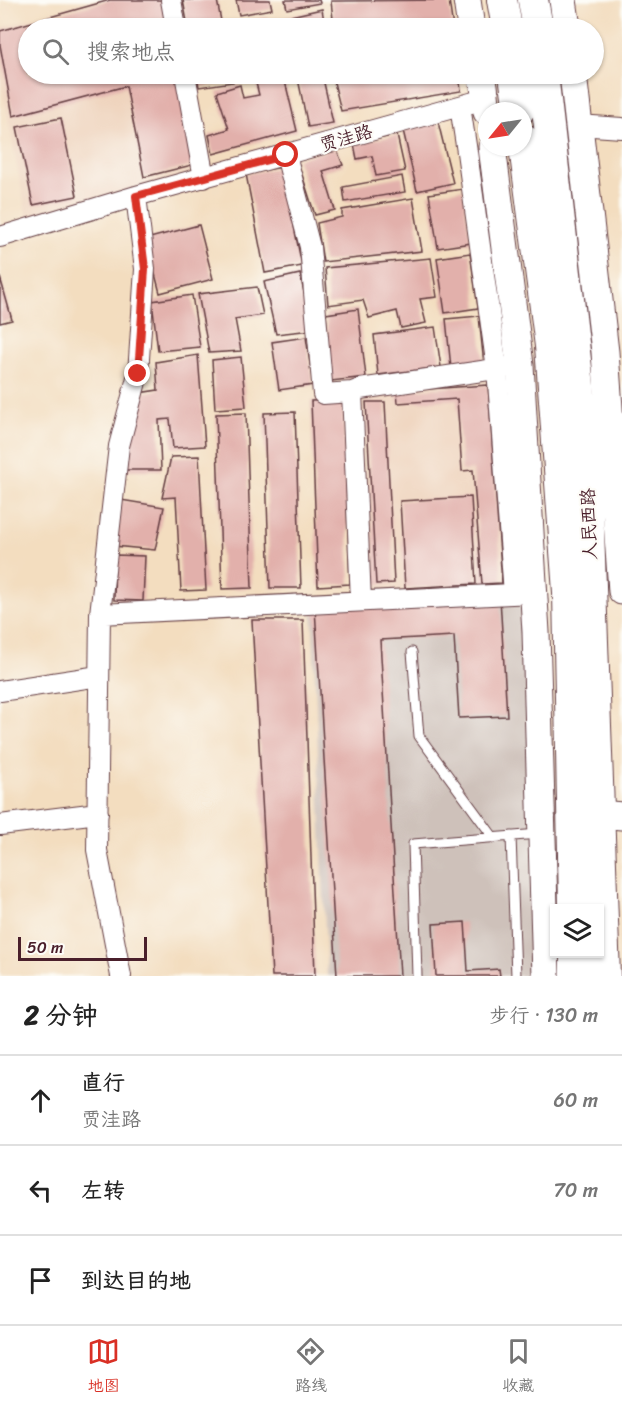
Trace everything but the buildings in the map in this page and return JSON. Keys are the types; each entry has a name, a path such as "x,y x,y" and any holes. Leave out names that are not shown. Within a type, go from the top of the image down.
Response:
{"main road":[{"path":"502,0 505,18"},
{"path":"533,0 536,18"},
{"path":"515,84 518,102"},
{"name":"人民西路","path":"544,84 586,447 602,502 611,815 605,976"},
{"name":"人民西路","path":"525,156 550,346 568,592 574,904"},
{"path":"575,958 575,976"}],"street":[{"path":"171,0 174,18"},
{"path":"467,0 470,18"},
{"path":"563,0 566,18"},
{"path":"186,84 204,178"},
{"path":"574,84 617,463 602,502 622,581"},
{"path":"479,96 469,164 509,367"},
{"name":"贾洼路","path":"0,237 136,196 286,155 479,96"},
{"path":"579,125 622,128"},
{"path":"286,155 310,247 323,394 352,392 509,367"},
{"path":"493,156 506,253 509,367 542,845 546,976"},
{"path":"121,976 97,850 100,614 119,446 138,374 145,269 136,196"},
{"path":"506,253 537,250"},
{"path":"568,297 598,295"},
{"path":"352,392 361,601"},
{"path":"100,614 568,592"},
{"path":"0,691 99,676"},
{"path":"0,825 98,813"},
{"path":"542,845 573,857"}],"lane":[{"path":"412,652 419,736 494,838"},
{"path":"417,976 412,844 511,836 542,845"},
{"path":"511,836 516,976"}],"shaded area":[{"path":"90,0 171,0 174,18 32,18"},
{"path":"18,22 18,84 187,84 204,178 29,228 0,76 0,28"},
{"path":"520,365 534,593 367,601 360,389"},
{"path":"534,593 546,976 327,976 312,604"}],"route":[{"path":"138,374 145,269 136,196 286,155"}]}
